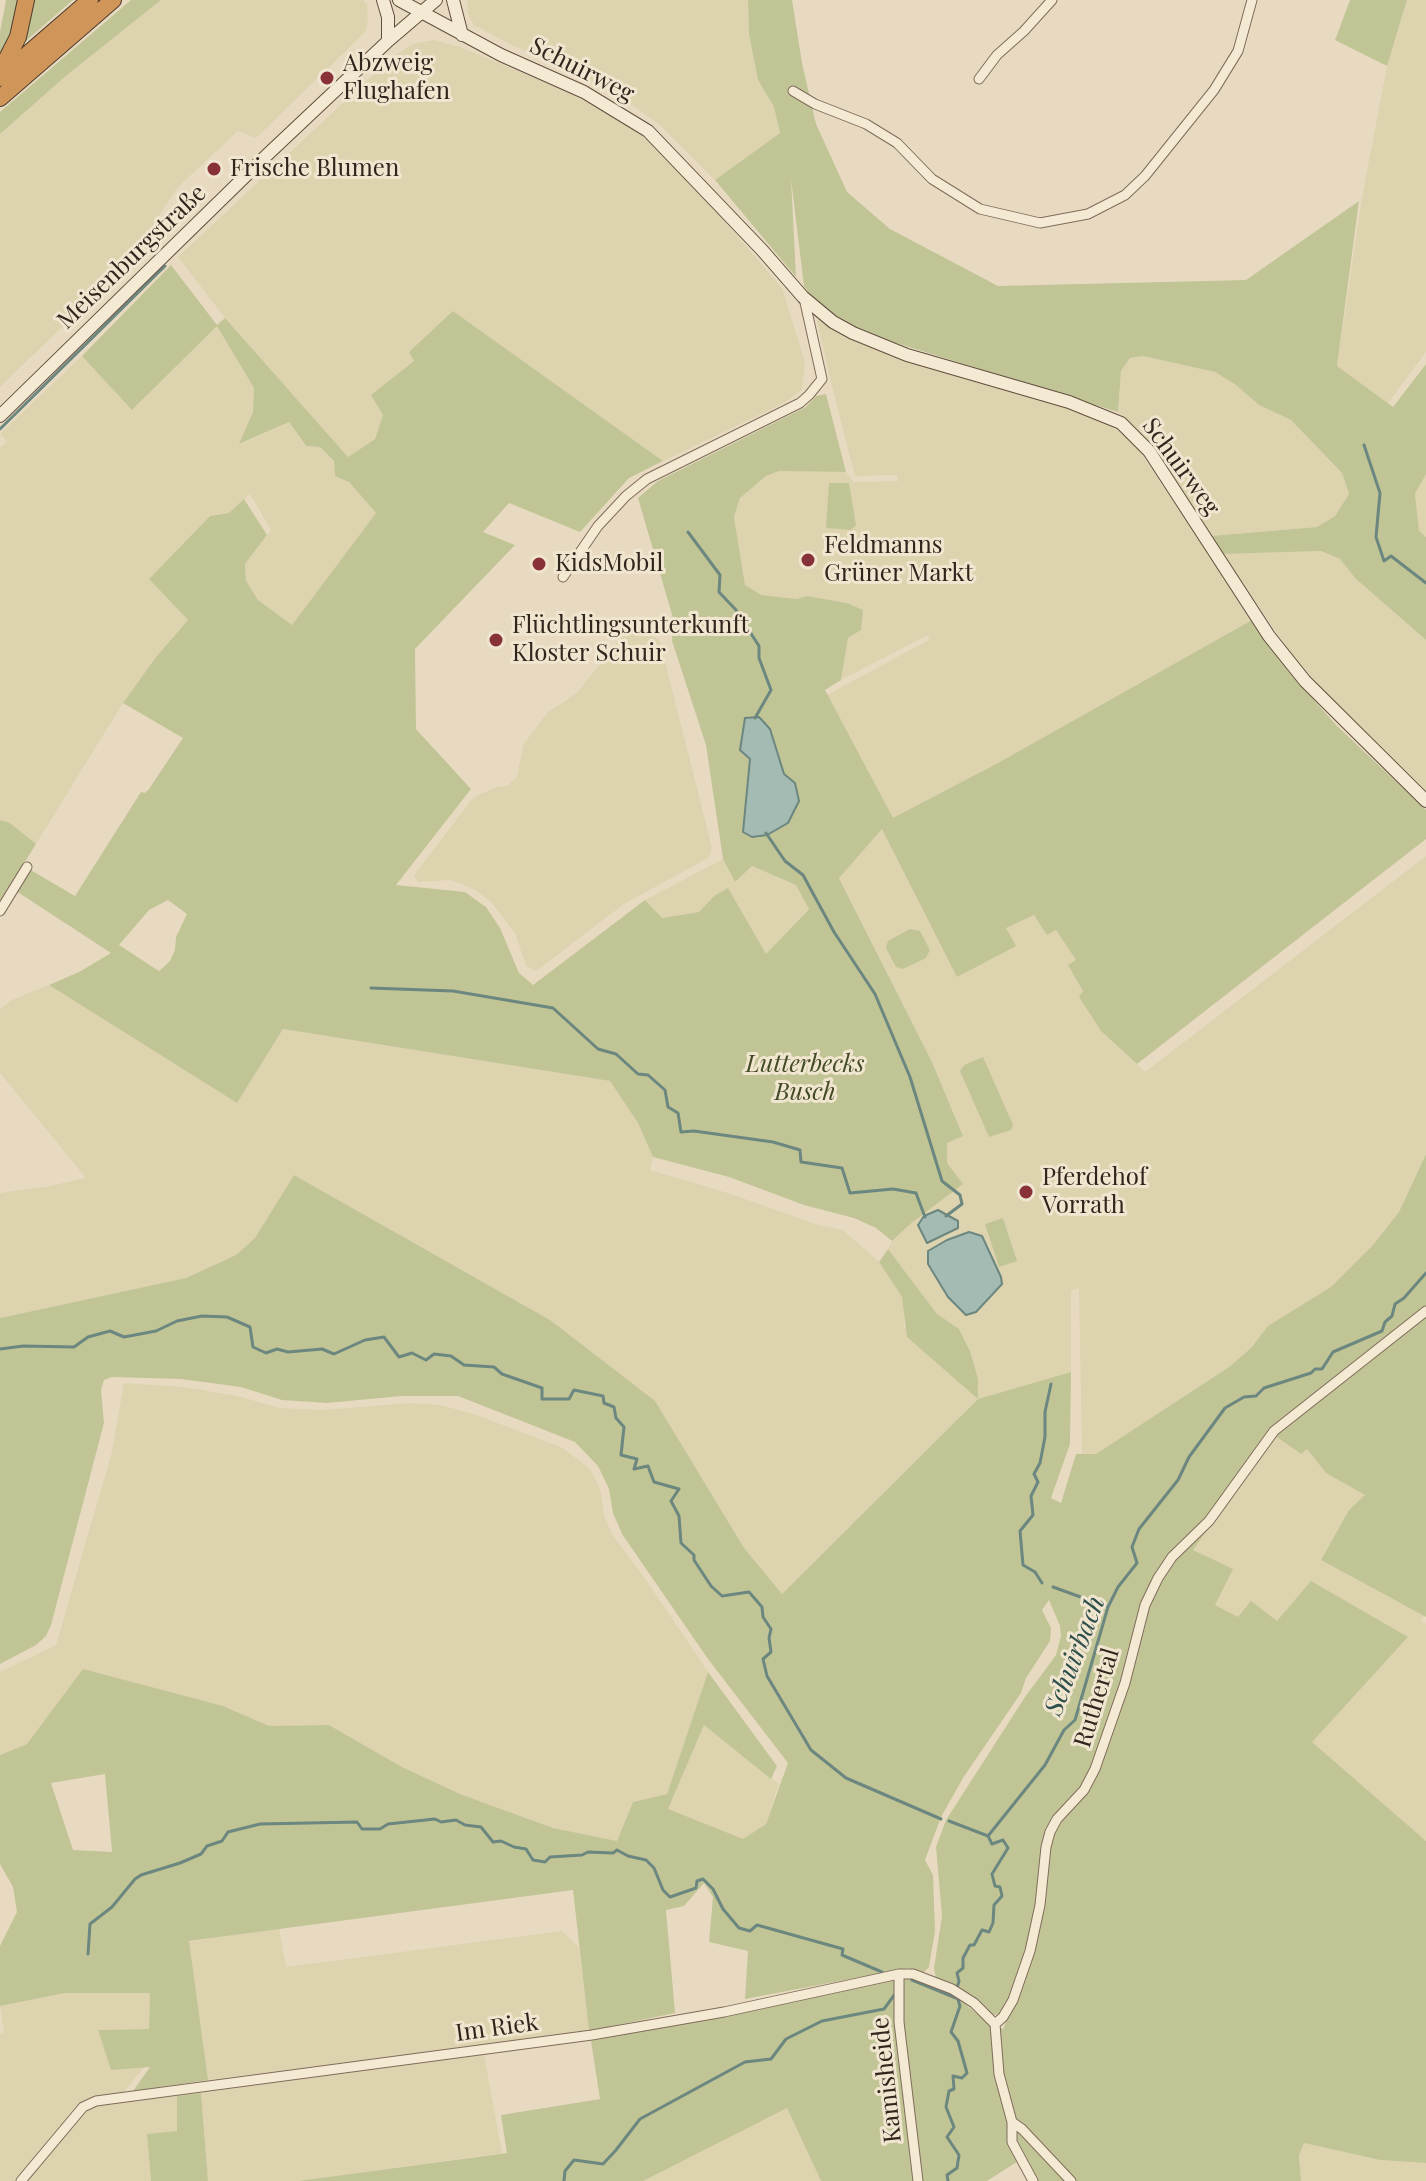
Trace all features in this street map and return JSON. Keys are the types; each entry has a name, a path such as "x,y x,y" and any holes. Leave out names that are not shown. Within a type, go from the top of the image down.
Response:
{"highway":[{"path":"0,75 18,37 26,0"},
{"path":"0,75 90,0"},
{"path":"0,98 113,0"}],"main road":[{"path":"383,0 388,17 388,41"},
{"name":"Schuirweg","path":"399,0 462,35 584,92 648,131 803,297 833,322 886,347 1069,402 1121,423 1149,451 1269,636 1305,681 1426,801"},
{"name":"Meisenburgstraße","path":"0,416 268,154 436,0"},
{"path":"453,0 462,35"}],"street":[{"path":"979,79 997,55 1052,0"},
{"path":"793,91 815,104 866,124 897,143 932,179 980,209 1040,223 1088,214 1125,195 1145,176 1214,90 1238,51 1252,0"},
{"name":"Schuirweg","path":"563,577 598,526 647,479 800,403 809,395 822,379 803,297"},
{"path":"0,911 27,867"},
{"name":"Ruthertal","path":"995,2024 1013,2000 1033,1940 1050,1832 1057,1819 1084,1790 1095,1769 1128,1673 1145,1605 1158,1578 1172,1557 1209,1521 1274,1431 1426,1311"},
{"name":"Im Riek","path":"21,2181 83,2107 96,2101 592,2035 724,2012 899,1974 913,1974 952,1989 974,2003 995,2024"},
{"name":"Kamisheide","path":"899,1974 899,2022 918,2181"},
{"path":"995,2024 999,2074 1012,2122 1012,2142 1033,2181"},
{"path":"1012,2122 1071,2181"}],"shaded area":[{"path":"161,0 363,0 367,4 368,20 365,32 256,138 238,131 177,188 129,262 0,387 0,134 67,75"},
{"path":"467,0 748,0 749,34 758,80 774,107 780,133 715,180 661,126 634,106 582,75 474,25 468,15"},
{"path":"1407,0 1426,0 1426,352 1388,403 1337,367 1361,203 1387,66"},
{"path":"434,40 460,47 563,90 620,120 651,143 702,195 782,288 805,362 802,390 784,403 663,461 453,311 414,361 372,395 383,415 375,439 348,457 225,318 178,257 390,59 412,44"},
{"path":"819,318 864,345 1080,412 1108,424 1134,443 1252,620 893,819 827,695 929,640 928,635 841,680 848,638 847,603 807,596 797,599 760,595 745,585 734,517 740,498 766,476 779,471 846,472 854,482 898,481 897,475 855,476 817,321"},
{"path":"217,325 254,388 253,412 241,444 289,422 305,446 320,447 334,461 336,476 349,482 376,513 292,625 258,600 246,581 245,564 271,530 250,494 229,513 210,516 149,579 188,620 123,703 36,844 10,823 0,820 0,448 7,442 0,434 82,356 133,410"},
{"path":"1143,356 1215,372 1259,405 1291,420 1342,473 1349,494 1335,516 1317,527 1210,536 1145,435 1118,412 1121,371 1130,358"},
{"path":"1426,474 1426,537 1419,532 1415,494"},
{"path":"1321,551 1340,559 1355,578 1426,640 1426,791 1343,713 1292,655 1223,554"},
{"path":"633,622 660,641 712,848 708,858 624,904 536,971 526,966 515,933 491,902 474,889 451,880 418,882 414,875 473,798 496,787 507,786 517,777 523,745 547,713 577,693"},
{"path":"882,829 1016,946 1005,928 1033,915 1056,930 1076,960 1083,992 1079,997 1101,1031 1145,1072 1426,856 1426,1154 1399,1212 1373,1245 1331,1287 1269,1326 1251,1348 1229,1367 1096,1454 1082,1454 1079,1288 1071,1290 1071,1372 978,1399 782,1594 550,1320 294,1175 255,1238 236,1255 186,1278 0,1318 0,1193 86,1178 0,1073 0,1009 12,1000 49,985 237,1103 283,1029 610,1081 638,1123 653,1157 650,1170 815,1224 843,1230 879,1262 902,1297 904,1327 978,1379 970,1351 959,1329 937,1314 888,1249 909,1225 962,1185 947,1163 947,1143 963,1135 932,1062 839,877"},
{"path":"723,859 735,882 752,866 797,885 809,908 766,954 714,896 699,912 662,918 645,900"},
{"path":"124,1383 183,1387 238,1396 280,1408 324,1410 409,1403 440,1405 474,1414 563,1448 590,1469 600,1489 605,1519 614,1537 708,1672 667,1794 633,1802 617,1841 553,1828 460,1794 402,1767 329,1725 269,1726 223,1706 41,1728 27,1744 0,1755 0,1672 56,1645 112,1452"},
{"path":"1274,1435 1306,1448 1326,1473 1366,1495 1349,1510 1321,1560 1424,1616 1421,1621 1426,1624 1426,1841 1311,1742 1407,1638 1238,1617 1215,1605 1192,1550"},
{"path":"704,1725 779,1784 766,1824 743,1840 668,1809"},
{"path":"279,1928 286,1967 562,1931 579,1947 589,2031 208,2080 188,1942"},
{"path":"65,1993 150,1993 149,2029 99,2030 111,2070 144,2067 115,2103 177,2096 178,2131 147,2135 151,2181 0,2181 0,2034 4,2032 0,2006"},
{"path":"484,2054 502,2153 298,2181 208,2181 201,2093"},
{"path":"787,2108 821,2181 643,2181 661,2170"},
{"path":"1304,2143 1380,2160 1426,2163 1426,2181 1301,2181 1299,2155"}],"green space":[{"path":"6,0 19,0 14,37 0,56 0,32"},
{"path":"32,0 73,0 19,47 29,22"},
{"path":"131,0 161,0 67,75 0,134 0,112"},
{"path":"748,0 792,0 816,124 847,192 890,229 998,286 1246,280 1359,201 1337,366 1393,407 1426,364 1426,474 1415,494 1419,531 1426,537 1426,640 1355,578 1340,559 1321,551 1223,554 1210,536 1317,527 1335,516 1349,494 1342,473 1291,420 1259,405 1215,372 1143,356 1130,358 1121,371 1118,412 877,337 838,318 812,297 804,286 791,179 796,277 715,180 780,133 774,107 758,80 749,34"},
{"path":"1350,0 1407,0 1387,66 1335,40"},
{"name":"Lutterbecks Busch","path":"171,265 217,325 225,318 348,457 375,439 383,415 371,395 414,361 409,352 453,311 663,461 629,478 580,532 509,503 483,532 515,545 415,649 416,729 471,789 396,885 465,892 486,907 500,928 519,973 533,985 645,900 662,918 699,912 714,896 728,888 766,954 809,909 796,885 752,866 735,882 723,859 706,745 672,641 673,618 638,498 658,481 806,407 816,396 826,394 846,472 779,471 766,476 740,498 734,517 745,585 761,595 797,599 807,596 847,603 863,610 861,630 848,638 841,680 825,690 893,818 998,763 1252,620 1288,671 1337,726 1426,810 1426,839 1137,1064 1101,1031 1079,997 1083,991 1068,965 1076,960 1056,930 1047,935 1034,915 1006,928 1016,946 957,977 882,829 839,878 932,1062 963,1136 947,1143 947,1163 963,1184 892,1241 876,1228 854,1218 804,1205 729,1177 653,1157 638,1123 610,1081 283,1029 237,1103 49,985 111,953 16,891 29,869 75,896 141,792 149,789 183,738 123,703 188,620 149,579 210,516 229,513 244,499 267,535 245,564 246,581 258,600 292,625 376,513 349,482 335,476 334,461 320,447 306,446 289,422 239,444 253,412 254,388 217,326 132,410 82,356","holes":["770,729 784,774 795,783 743,831 750,759","168,900 187,914 176,937 170,961 159,971 119,945 149,910"]},
{"path":"829,483 849,483 856,525 851,530 826,528"},
{"path":"0,820 10,823 36,844 0,902"},
{"path":"910,929 920,931 930,950 926,958 903,969 896,967 886,948 888,941"},
{"path":"983,1057 1013,1125 1011,1130 989,1137 960,1071 964,1065"},
{"path":"1426,1154 1426,1305 1265,1434 1207,1517 1162,1566 1145,1600 1126,1673 1092,1774 1093,1783 1131,1676 1149,1606 1164,1574 1177,1556 1215,1519 1193,1550 1233,1569 1215,1605 1238,1617 1251,1601 1277,1621 1311,1581 1408,1637 1312,1742 1426,1841 1426,2163 1380,2160 1304,2143 1299,2155 1301,2181 1037,2181 1023,2158 987,2181 921,2181 906,2050 900,2053 915,2181 821,2181 787,2108 643,2181 298,2181 507,2153 501,2115 600,2099 591,2041 890,1979 896,1980 898,1988 905,1978 918,1979 942,1989 988,2023 1003,2029 1031,1951 1039,1921 1037,1907 1010,1998 1003,2012 995,2015 988,2013 980,2003 936,1979 934,1968 942,1916 936,1847 946,1820 1025,1697 1056,1655 1060,1626 1049,1600 1042,1610 1051,1628 1050,1641 1026,1678 1021,1693 963,1778 941,1817 925,1860 933,1875 935,1931 929,1967 922,1974 908,1968 745,1999 748,1951 709,1942 713,1897 704,1883 684,1906 666,1910 675,2013 589,2031 573,1890 189,1941 208,2080 133,2091 150,2067 111,2070 98,2030 149,2029 150,1993 65,1993 0,2006 0,1946 17,1912 13,1887 0,1864 0,1755 27,1744 83,1669 223,1706 269,1726 329,1725 402,1767 460,1794 553,1828 617,1841 633,1802 667,1794 708,1672 777,1766 771,1779 704,1725 668,1809 743,1839 766,1824 788,1763 708,1659 622,1534 613,1513 609,1489 598,1466 575,1442 458,1396 402,1396 327,1403 282,1400 241,1387 181,1379 112,1377 104,1380 101,1390 104,1423 51,1625 46,1636 36,1645 0,1664 0,1318 186,1278 236,1255 255,1238 294,1175 550,1320 655,1401 744,1548 782,1594 978,1399 1071,1372 1070,1444 1051,1498 1061,1503 1076,1454 1096,1454 1229,1367 1251,1348 1268,1326 1331,1287 1373,1245 1399,1212","holes":["105,1774 112,1852 73,1850 51,1783"]},
{"path":"1003,1218 1017,1261 999,1267 985,1224"},
{"path":"888,1249 937,1314 959,1329 970,1351 978,1379 978,1399 907,1337 902,1297 879,1262"},
{"path":"1426,1315 1426,1617 1321,1560 1349,1510 1365,1495 1326,1473 1307,1449 1301,1454 1274,1435"},
{"path":"201,2093 208,2181 151,2181 147,2134 177,2131 177,2096"}],"water":[{"path":"759,717 770,729 784,774 795,783 799,801 788,823 767,835 752,837 743,832 750,759 740,750 745,718"},
{"path":"938,1210 958,1221 958,1228 927,1243 918,1225 924,1216"},
{"path":"969,1232 982,1236 1002,1284 976,1312 966,1315 948,1297 928,1264 928,1251"}],"waterway":[{"path":"0,429 165,266"},
{"name":"Schuirbach","path":"1364,445 1380,493 1376,537 1384,561 1391,556 1426,583"},
{"path":"688,532 720,575 719,592 736,610 759,646 759,658 771,690 755,718"},
{"path":"766,833 785,861 803,875 834,932 875,994 910,1077 942,1181 960,1195 962,1204 946,1216"},
{"path":"371,988 453,991 553,1008 598,1049 616,1054 638,1074 648,1075 665,1090 668,1107 678,1113 681,1132 773,1142 800,1150 801,1162 842,1168 850,1193 893,1189 916,1193 925,1217"},
{"name":"Schuirbach","path":"957,1988 957,1973 963,1968 963,1958 982,1930 989,1932 994,1905 1002,1896 992,1874 1008,1848 1003,1840 992,1844 988,1836 1045,1765 1064,1730 1075,1720 1108,1607 1118,1587 1137,1563 1132,1547 1139,1529 1178,1480 1189,1457 1225,1408 1244,1397 1256,1396 1264,1388 1322,1369 1333,1352 1382,1331 1385,1322 1392,1316 1395,1304 1426,1273"},
{"path":"0,1349 74,1347 88,1337 110,1331 124,1337 156,1331 177,1321 202,1316 227,1317 250,1327 253,1347 266,1353 277,1349 288,1352 322,1349 334,1354 365,1340 384,1337 399,1357 412,1353 426,1360 434,1354 451,1356 464,1365 494,1367 502,1374 542,1388 542,1399 569,1399 574,1390 603,1396 604,1403 614,1407 616,1418 624,1427 621,1455 637,1459 634,1469 648,1466 654,1482 679,1489 671,1501 679,1516 681,1543 694,1555 694,1560 711,1586 722,1596 749,1592 762,1607 763,1617 771,1629 771,1652 763,1659 767,1676 811,1750 846,1778 941,1819"},
{"path":"1042,1583 1035,1572 1023,1565 1020,1531 1033,1515 1031,1496 1038,1482 1034,1474 1040,1463 1045,1437 1045,1412 1051,1384"},
{"path":"1053,1587 1108,1607"},
{"path":"88,1954 90,1924 112,1907 135,1879 201,1854 207,1846 222,1841 228,1832 260,1824 357,1822 362,1829 380,1829 388,1824 435,1819 441,1822 456,1820 481,1827 493,1842 501,1841 526,1849 533,1860 545,1862 550,1857 588,1852 613,1853 617,1850 646,1860 670,1897 696,1888 697,1881 703,1879 739,1928 750,1931 757,1925 843,1949 842,1955 882,1972"},
{"path":"949,1821 988,1836"},
{"path":"912,1980 956,1998"},
{"path":"564,2181 565,2171 574,2160 603,2164 640,2119 745,2062 771,2059 786,2039 822,2021 884,2009 895,1994"},
{"name":"Schuirbach","path":"948,2181 947,2175 957,2168 959,2155 947,2137 954,2127 946,2107 949,2091 954,2089 953,2076 962,2078 967,2073 958,2041 951,2032 960,2006 957,1996"}],"place":[{"name":"Abzweig Flughafen","path":"327,78"},
{"name":"Frische Blumen","path":"214,169"},
{"name":"Feldmanns Grüner Markt","path":"808,560"},
{"name":"KidsMobil","path":"539,564"},
{"name":"Flüchtlingsunterkunft Kloster Schuir","path":"496,640"},
{"name":"Pferdehof Vorrath","path":"1026,1192"}]}
